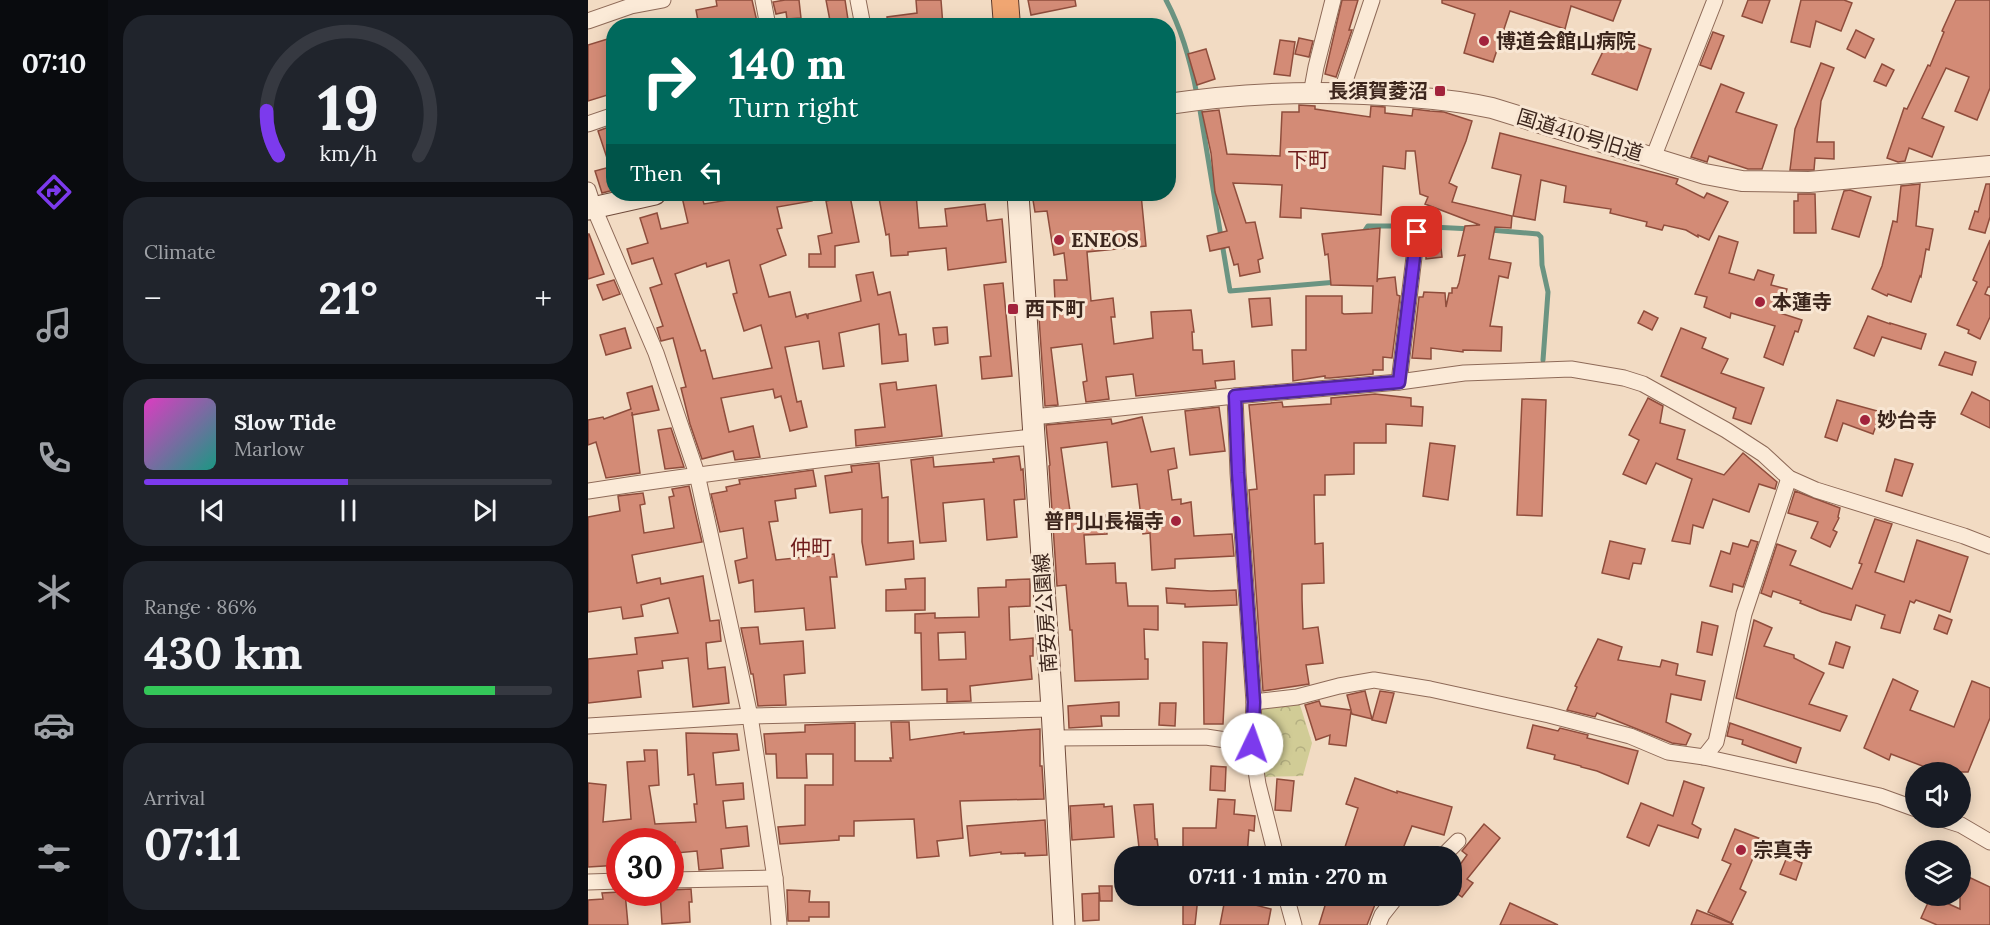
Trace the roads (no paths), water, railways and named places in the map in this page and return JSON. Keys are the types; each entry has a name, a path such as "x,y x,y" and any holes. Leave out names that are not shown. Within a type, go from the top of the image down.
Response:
{"highway":[{"path":"1005,0 1006,18"}],"main road":[{"path":"590,202 606,200"},
{"name":"南安房公園線","path":"1018,201 1064,925"}],"street":[{"path":"588,21 631,6 663,0"},
{"path":"763,0 766,18"},
{"path":"858,0 861,18"},
{"path":"1311,94 1333,0"},
{"path":"1341,93 1372,0"},
{"path":"1653,158 1715,0"},
{"name":"国道410号旧道","path":"1176,103 1242,95 1341,93 1367,93 1464,102 1492,108 1705,174 1742,181 1809,182 1990,166"},
{"path":"588,124 606,118"},
{"path":"590,202 656,353 697,474 750,716 775,878 779,925"},
{"path":"1399,382 1417,232"},
{"path":"588,491 697,474 880,452 1235,396 1399,382 1464,373 1571,369 1624,378 1643,384 1726,430 1763,454 1789,478 1816,490 1990,546"},
{"path":"1235,396 1254,702 1252,744 1257,784 1273,846"},
{"path":"1704,757 1716,742 1744,614 1789,478"},
{"path":"1254,702 1297,697 1374,680 1430,689 1549,715 1630,736 1668,752 1704,757 1880,796 1905,805"},
{"path":"588,726 750,716 1052,709"},
{"path":"1053,738 1206,738 1252,744"},
{"path":"1966,828 1990,842"},
{"path":"1453,846 1458,841"},
{"path":"684,880 775,878"},
{"path":"588,882 606,881"},
{"path":"1288,906 1293,925"},
{"path":"1378,925 1389,906"}],"waterway":[{"path":"1166,0 1174,18"},
{"path":"1176,22 1185,46 1197,95"},
{"path":"1199,104 1230,291 1337,282"},
{"path":"1362,235 1368,226 1472,229"},
{"path":"1490,230 1538,234 1541,237 1542,265 1548,292 1543,360"}],"place":[{"name":"博道会館山病院","path":"1484,41"},
{"name":"長須賀菱沼","path":"1440,91"},
{"name":"ENEOS","path":"1059,240"},
{"name":"本蓮寺","path":"1760,302"},
{"name":"西下町","path":"1013,309"},
{"name":"妙台寺","path":"1865,420"},
{"name":"普門山長福寺","path":"1176,521"},
{"name":"宗真寺","path":"1741,850"}],"district":[{"name":"下町","path":"1308,160"},
{"name":"仲町","path":"811,548"}]}
